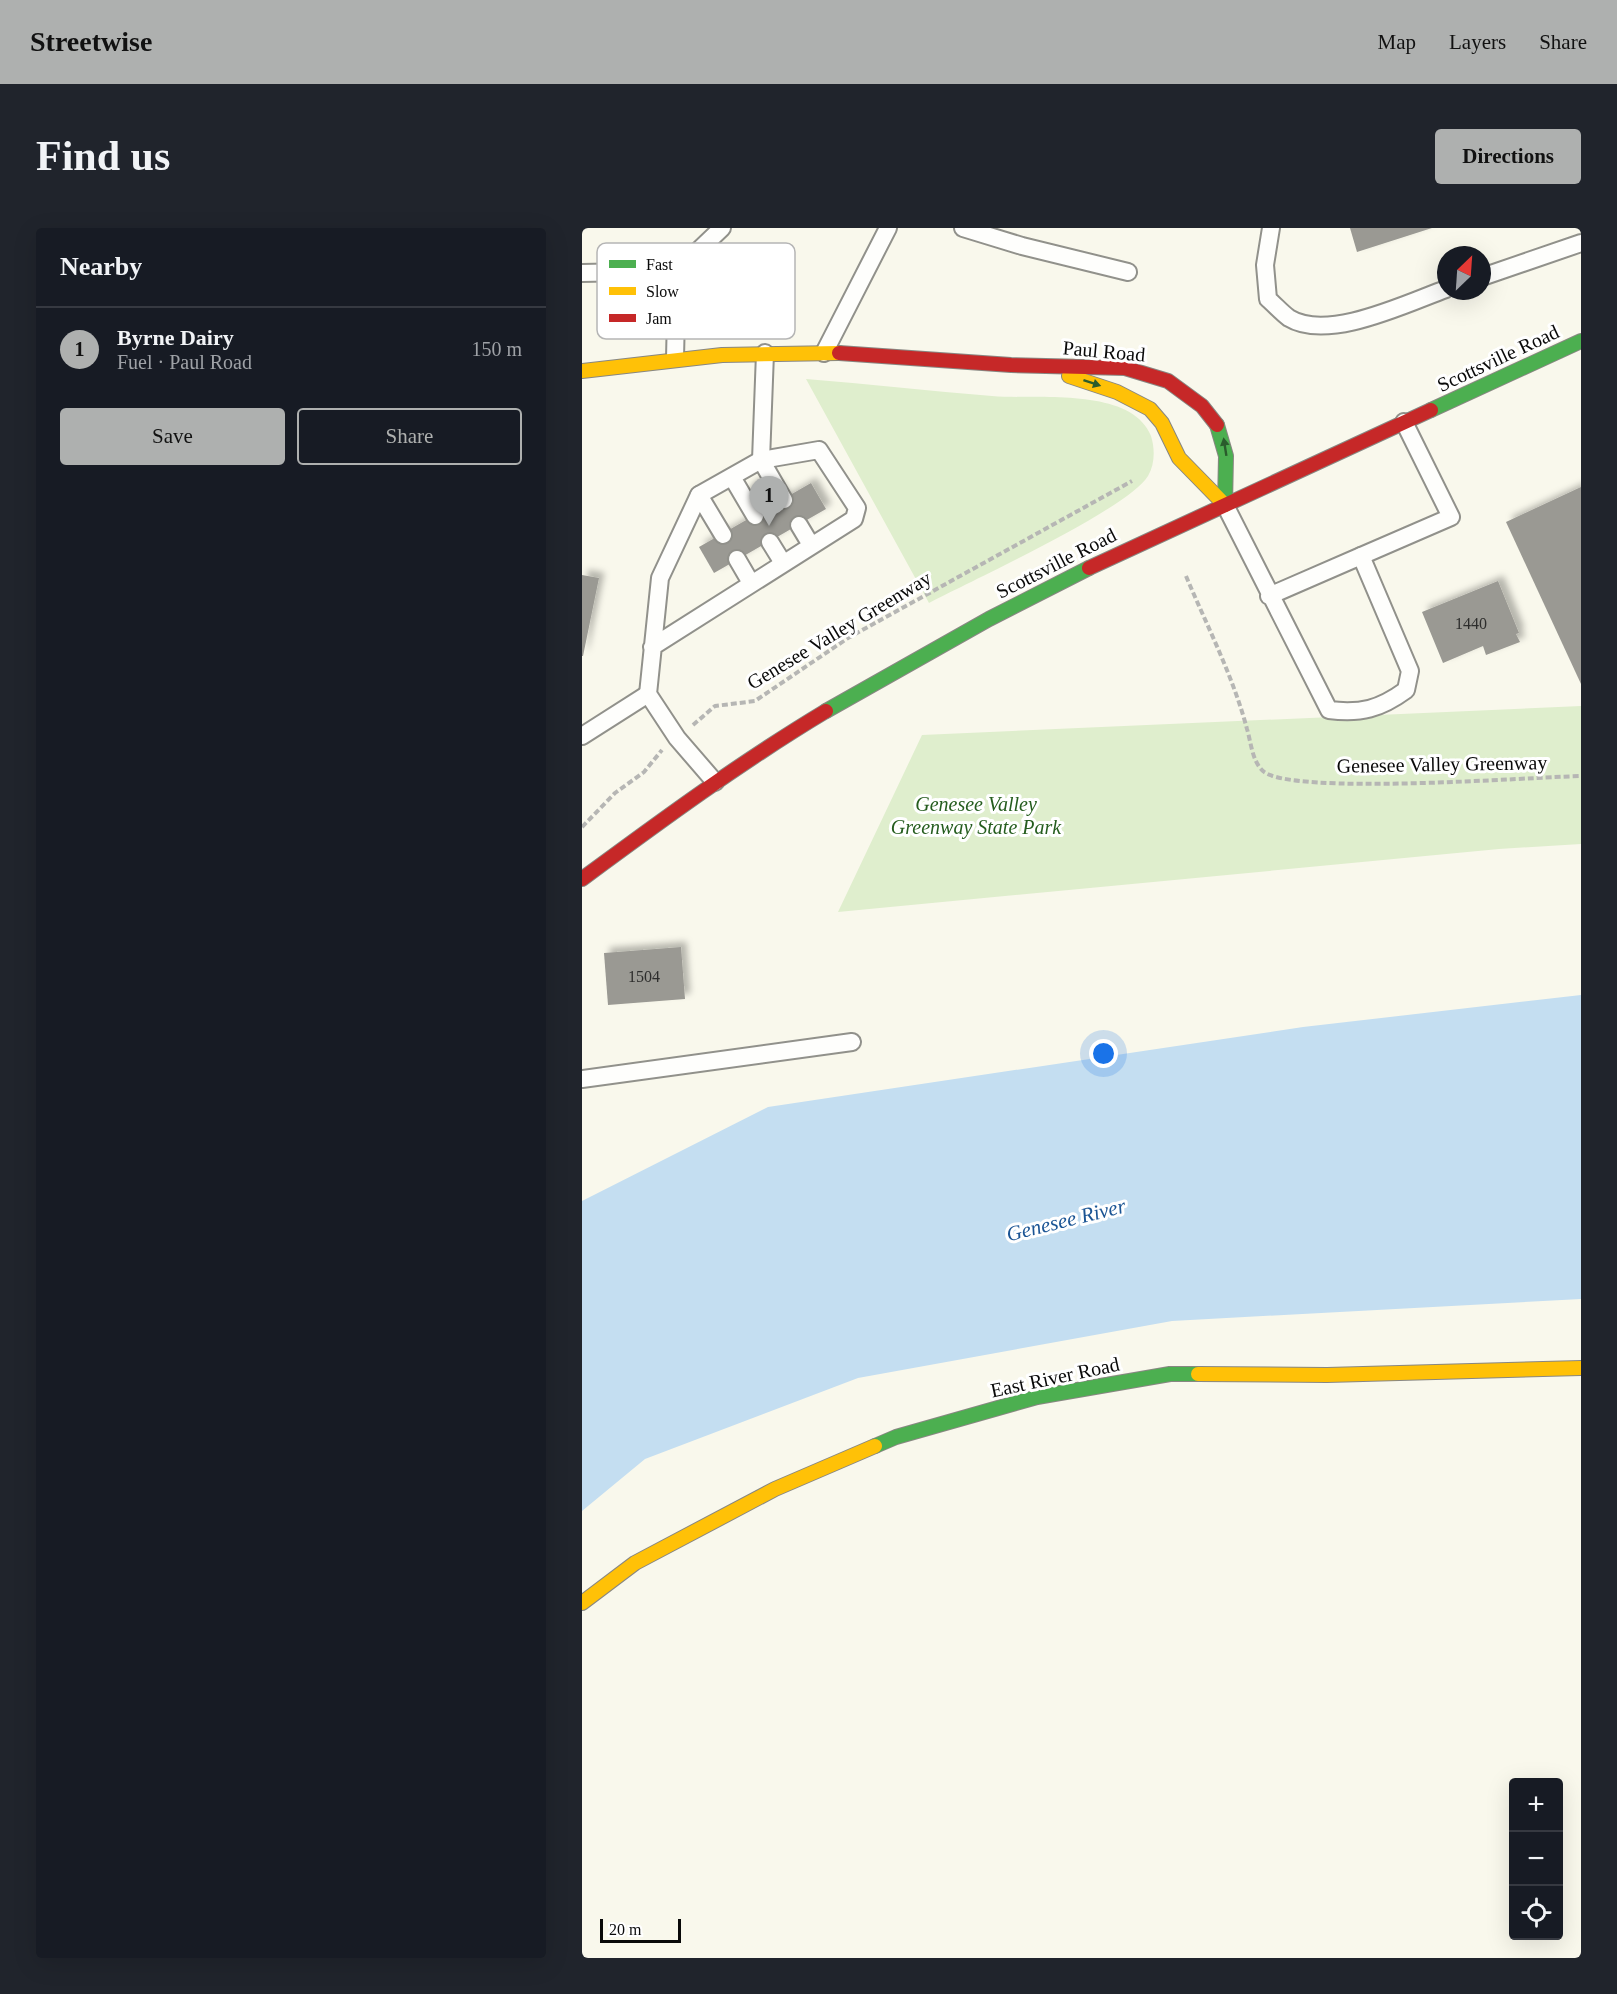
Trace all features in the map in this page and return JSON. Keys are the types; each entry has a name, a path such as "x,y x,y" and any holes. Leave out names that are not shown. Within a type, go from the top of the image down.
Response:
{"street":[{"name":"Scottsville Road","path":"582,879 715,782 856,693 989,619 1100,561 1581,341"},
{"name":"Paul Road","path":"582,371 675,358 765,353 824,353 1014,365 1123,368 1157,376 1187,393 1221,429 1227,448 1225,505"},
{"name":"Paul Road","path":"1014,365 1080,379 1142,403 1162,423 1179,458 1225,505"},
{"name":"East River Road","path":"582,1604 635,1563 775,1488 896,1437 1037,1397 1170,1374 1327,1376 1581,1368"}],"lane":[{"path":"706,243 722,228"},
{"path":"824,353 888,228"},
{"path":"963,228 1022,246 1128,272"},
{"path":"1270,228 1265,265 1268,299 1290,318 1314,325 1350,322 1437,292"},
{"path":"1491,274 1581,243"},
{"path":"582,273 597,273"},
{"path":"675,339 675,358"},
{"path":"765,353 762,460 784,500"},
{"path":"1269,596 1451,518 1404,422"},
{"path":"652,647 854,519 857,508 819,450 762,460 699,495 660,578 652,647 648,693 677,738 715,782"},
{"path":"732,477 755,516"},
{"path":"699,495 723,535"},
{"path":"1225,505 1269,596 1329,710 1344,712 1384,706 1406,690 1410,671 1361,556"},
{"path":"799,525 811,545"},
{"path":"770,542 783,563"},
{"path":"737,559 751,583"},
{"path":"582,736 648,693"},
{"path":"582,1079 852,1042"}],"path":[{"name":"Genesee Valley Greenway","path":"582,827 615,793 644,772 656,754 715,706 756,701 848,638 1132,481"},
{"name":"Genesee Valley Greenway","path":"1186,576 1242,708 1255,759 1264,772 1284,778 1356,785 1581,776"}],"green space":[{"path":"806,379 992,396 1055,397 1103,402 1124,409 1140,420 1151,436 1154,451 1152,467 1148,476 1135,490 1111,507 1047,544 929,603"},
{"name":"Genesee Valley Greenway State Park","path":"1581,706 1581,844 1499,849 838,912 922,735"}],"water":[{"name":"Genesee River","path":"1581,995 1581,1299 1172,1321 858,1378 645,1459 582,1511 582,1201 768,1107 1303,1027"}],"building":[{"path":"1350,228 1432,228 1357,252"},
{"path":"811,483 826,509 714,573 699,547"},
{"path":"1581,487 1581,684 1506,522"},
{"path":"582,575 599,578 583,656 582,656"},
{"path":"1498,581 1519,633 1516,634 1520,642 1486,655 1483,646 1443,663 1422,612"},
{"path":"681,947 685,999 608,1005 604,953"}],"traffic: fast":[{"path":"1431,410 1581,341"},
{"path":"1217,425 1226,456 1225,505"},
{"path":"826,711 989,619 1089,568"},
{"path":"875,1446 896,1437 1037,1397 1170,1374 1198,1374"}],"traffic: slow":[{"path":"582,371 722,355 839,353"},
{"path":"1069,376 1117,392 1150,409 1162,423 1179,458 1225,505"},
{"path":"1198,1374 1327,1375 1581,1368"},
{"path":"582,1603 635,1563 775,1489 875,1446"}],"traffic: jam":[{"path":"839,353 1011,365 1125,368 1168,381 1202,406 1217,425"},
{"path":"1089,568 1431,410"},
{"path":"582,879 672,813 794,730 826,711"}],"place":[{"name":"Byrne Dairy","path":"769,526"}]}
